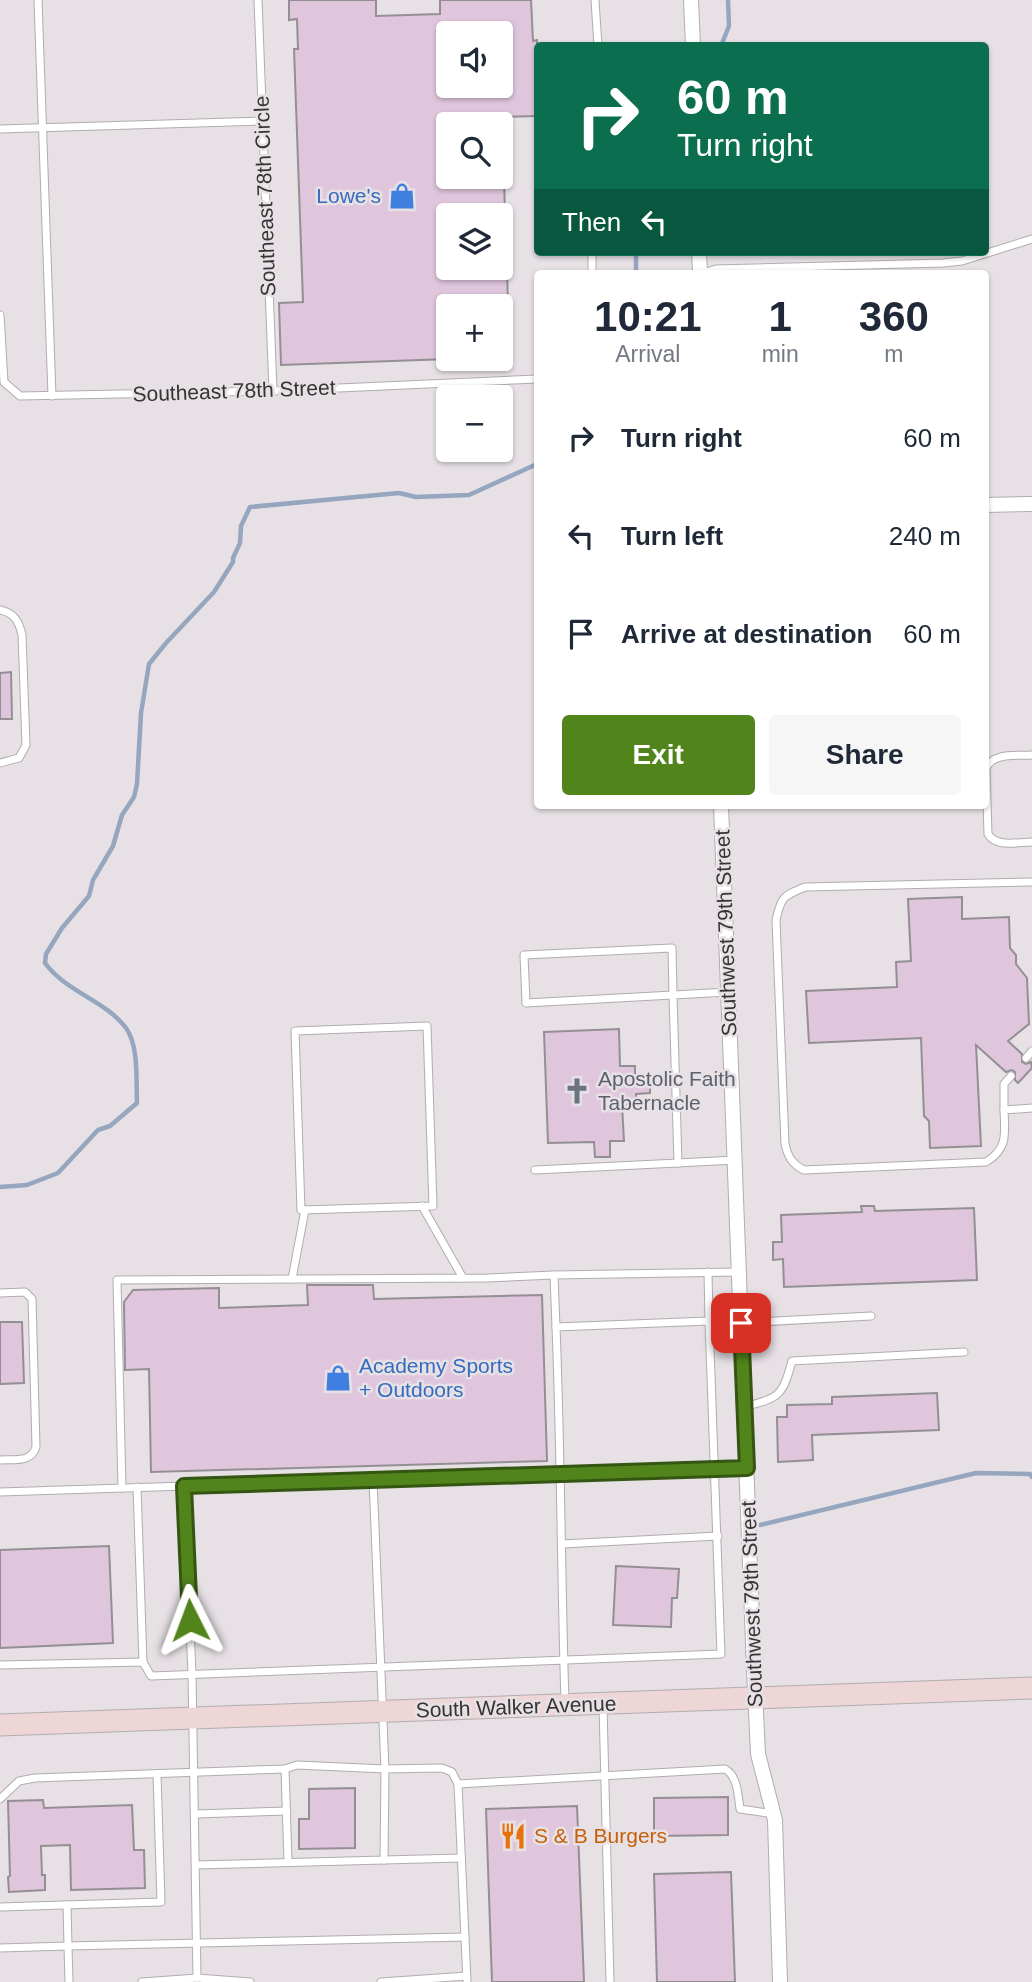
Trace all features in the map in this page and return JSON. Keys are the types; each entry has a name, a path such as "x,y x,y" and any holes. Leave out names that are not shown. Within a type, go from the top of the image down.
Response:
{"main road":[{"name":"South Walker Avenue","path":"0,1724 1032,1688"}],"street":[{"path":"691,0 692,42"},
{"path":"989,505 1032,504"},
{"name":"Southwest 79th Street","path":"721,809 758,1754 774,1814 780,1982"}],"lane":[{"path":"38,0 52,396"},
{"name":"Southeast 78th Circle","path":"258,0 273,391"},
{"path":"595,0 598,42"},
{"path":"0,129 262,121"},
{"path":"989,253 1032,239"},
{"path":"712,270 962,261 978,256"},
{"name":"Southeast 78th Street","path":"0,315 4,382 20,396 273,391 534,379"},
{"path":"0,610 16,618 22,635 26,745 19,758 0,763"},
{"path":"989,761 997,757 1032,755"},
{"path":"987,809 988,834 993,841 1032,842"},
{"path":"1011,1076 1004,1084 1005,1139 996,1156 986,1162 804,1170 794,1165 787,1155 785,1144 776,920 779,904 785,895 805,887 1032,882"},
{"path":"678,1163 673,995 672,948 524,955 526,1003 673,995 728,992"},
{"path":"426,1026 433,1206 422,1206 301,1210 295,1031 426,1026"},
{"path":"1004,1110 1032,1108"},
{"path":"535,1170 735,1160"},
{"path":"422,1206 463,1278"},
{"path":"292,1279 305,1210"},
{"path":"137,1488 143,1662 151,1676 721,1654 708,1272"},
{"path":"122,1488 117,1280 463,1278 739,1272"},
{"path":"554,1275 565,1706"},
{"path":"0,1293 24,1292 32,1299 36,1447 33,1455 28,1458 0,1460"},
{"path":"741,1323 871,1316"},
{"path":"556,1327 709,1321"},
{"path":"744,1407 774,1399 785,1387 792,1361 964,1352"},
{"path":"0,1492 747,1468"},
{"path":"373,1480 385,1769 384,1860"},
{"path":"184,1486 192,1674 197,1978"},
{"path":"562,1544 718,1536"},
{"path":"0,1665 143,1662"},
{"path":"603,1704 610,1982"},
{"path":"0,1799 19,1781 285,1769 297,1765 385,1769 442,1768 452,1772 458,1784 467,1979 381,1982"},
{"path":"285,1769 288,1862"},
{"path":"458,1784 724,1769 730,1772 735,1782 740,1809 774,1814"},
{"path":"0,1907 161,1902 157,1774"},
{"path":"195,1814 286,1811"},
{"path":"196,1865 461,1858"},
{"path":"66,1905 69,1982"},
{"path":"0,1948 197,1941 465,1937"},
{"path":"142,1982 197,1978 250,1982"}],"building":[{"name":"Lowe's","path":"289,0 376,0 376,16 440,14 440,0 531,0 533,41 537,40 534,42 534,116 513,117 513,112 436,112 436,189 504,189 505,203 436,203 436,280 507,280 508,294 436,294 436,359 281,365 279,303 303,302 294,49 298,49 297,19 289,20"},
{"path":"11,672 12,719 0,719 0,673"},
{"path":"962,897 962,919 1009,917 1010,948 1016,955 1016,964 1027,978 1029,1024 1008,1041 1022,1054 1022,1062 1031,1062 1032,1068 1018,1083 1015,1080 1015,1072 1006,1072 976,1045 981,1146 930,1148 929,1121 924,1116 921,1038 809,1043 806,991 897,987 896,962 911,961 908,899"},
{"path":"619,1029 620,1066 635,1066 635,1078 650,1077 650,1093 636,1094 636,1105 622,1105 624,1141 610,1141 610,1157 595,1157 594,1142 548,1143 544,1032"},
{"path":"861,1206 874,1206 875,1211 974,1208 977,1280 784,1287 783,1259 773,1260 773,1242 782,1242 781,1215 862,1212"},
{"path":"307,1285 373,1285 374,1299 542,1295 547,1461 151,1472 149,1369 125,1370 124,1302 133,1290 219,1288 219,1308 308,1305"},
{"path":"0,1322 22,1322 24,1383 0,1384"},
{"path":"937,1393 939,1430 812,1435 813,1460 778,1462 777,1417 787,1417 787,1405 832,1404 832,1397"},
{"path":"109,1546 113,1643 0,1648 0,1550"},
{"path":"616,1566 679,1569 677,1598 672,1598 671,1627 613,1625"},
{"path":"355,1788 355,1848 299,1849 299,1819 309,1819 309,1789"},
{"path":"728,1797 728,1835 654,1836 654,1798"},
{"path":"43,1800 44,1808 132,1805 134,1850 144,1850 145,1888 71,1890 70,1845 41,1846 45,1890 9,1892 8,1801"},
{"path":"577,1806 584,1982 492,1982 486,1809"},
{"path":"731,1872 735,1982 657,1982 654,1874"}],"waterway":[{"path":"723,42 729,26 728,0"},
{"path":"636,256 636,270"},
{"path":"0,1187 27,1185 58,1173 98,1130 110,1126 137,1103 135,1054 126,1028 107,1010 54,973 45,963 46,954 62,928 89,896 93,880 113,846 122,815 134,797 141,713 149,664 214,592 233,562 240,543 241,526 250,507 399,493 416,497 469,495 534,465"},
{"path":"760,1525 976,1473 1030,1474 1032,1477"}],"place":[{"name":"Lowe's","path":"402,196"},
{"name":"Apostolic Faith Tabernacle","path":"577,1091"},
{"name":"Academy Sports + Outdoors","path":"338,1378"},
{"name":"S & B Burgers","path":"513,1836"}],"route":[{"path":"190,1620 184,1486 747,1468 741,1323"}]}
